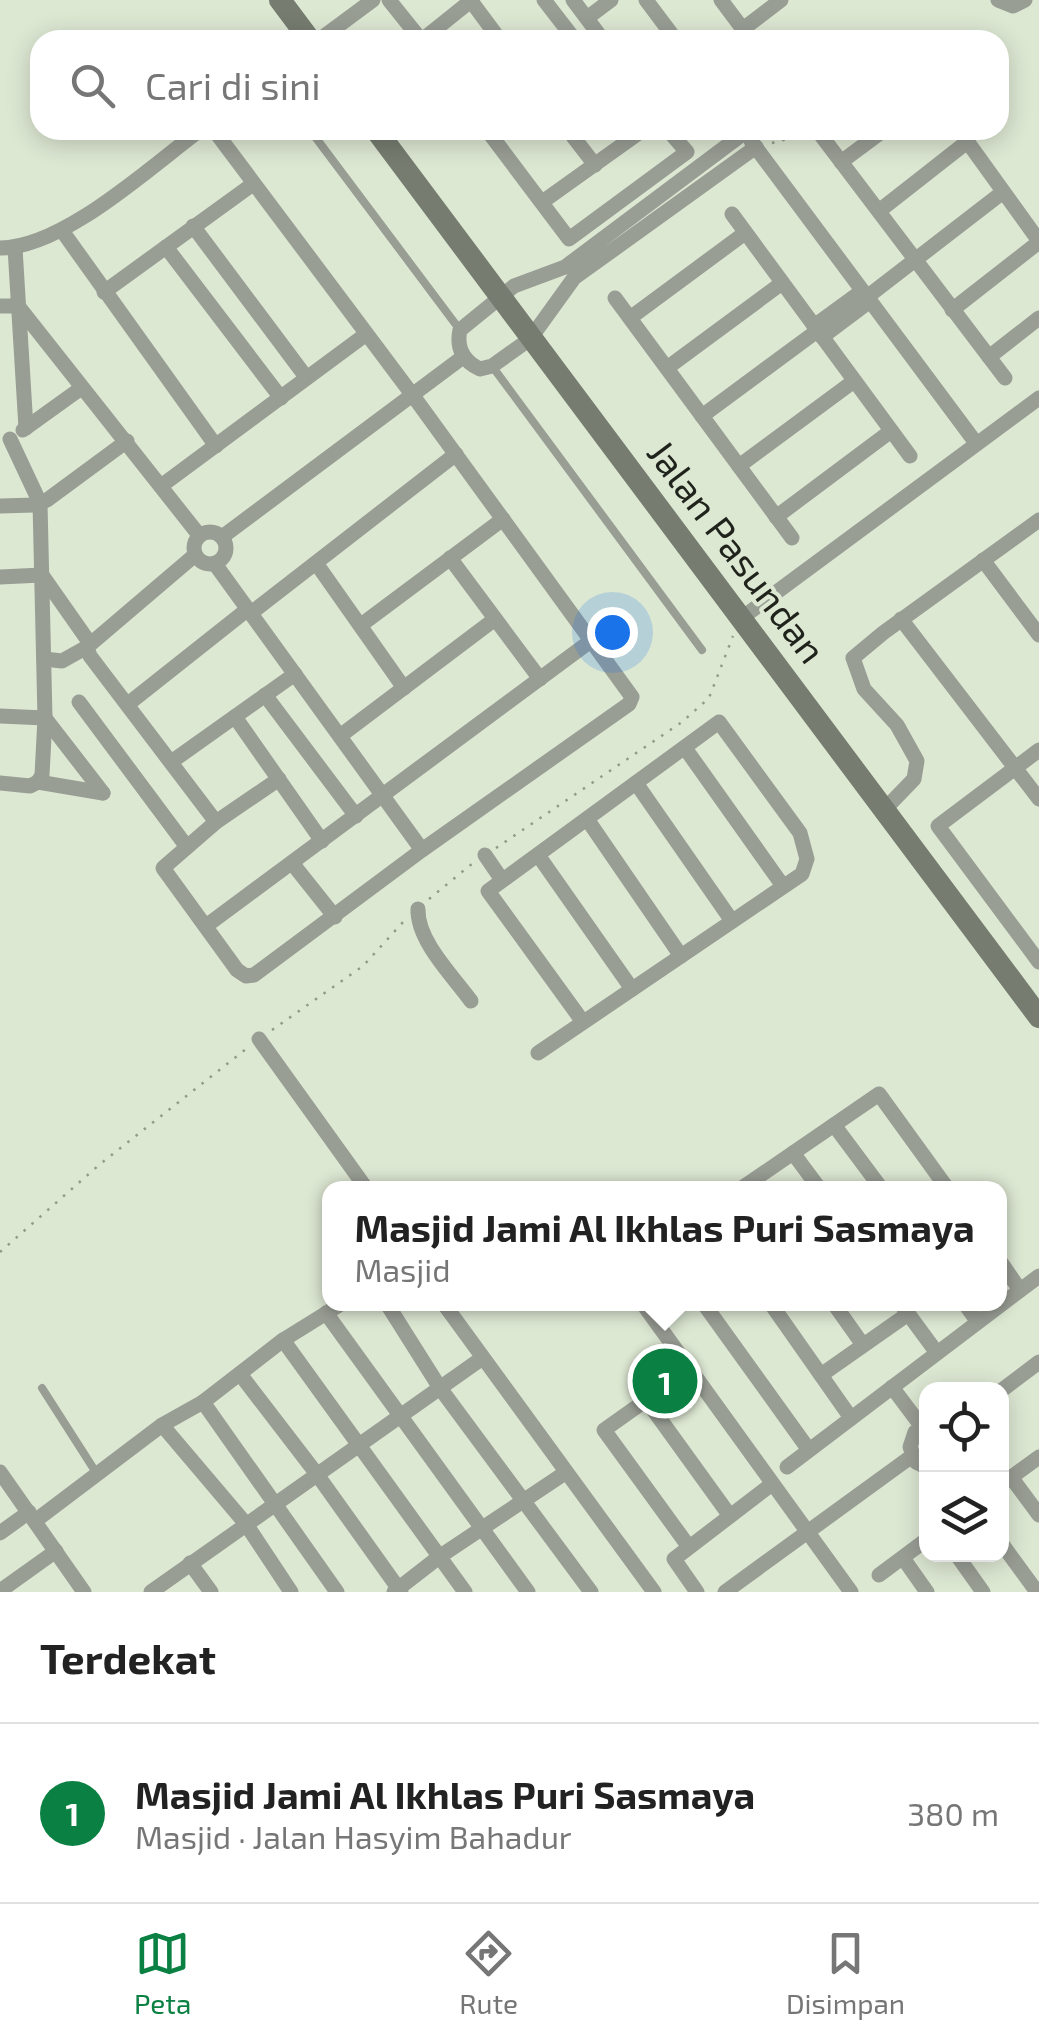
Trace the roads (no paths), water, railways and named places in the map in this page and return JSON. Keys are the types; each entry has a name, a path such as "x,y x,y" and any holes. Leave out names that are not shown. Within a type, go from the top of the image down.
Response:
{"street":[{"path":"280,0 302,30"},
{"path":"332,30 372,0"},
{"path":"390,0 413,30"},
{"path":"434,30 471,0 493,30"},
{"path":"544,0 567,30"},
{"path":"573,0 595,30"},
{"path":"586,18 611,0"},
{"path":"646,0 668,30"},
{"path":"722,0 743,30"},
{"path":"750,30 781,0"},
{"path":"998,0 1013,6 1025,0"},
{"path":"26,428 18,306 8,248 63,232 187,140"},
{"path":"221,140 631,693 629,704 250,976 237,970 162,868 216,822 279,779"},
{"name":"Jalan Pasundan","path":"383,140 1039,1017"},
{"path":"495,140 569,239 686,152 676,140"},
{"path":"576,140 595,166"},
{"path":"541,200 630,140"},
{"path":"731,140 566,267 514,286 500,297 460,330 458,345 464,356 480,369 492,366 530,338 574,278 756,147"},
{"path":"750,140 976,443"},
{"path":"824,140 1006,378"},
{"path":"841,162 871,140"},
{"path":"879,211 959,140"},
{"path":"952,310 1039,242 966,140"},
{"path":"104,292 254,184"},
{"path":"702,416 1004,192"},
{"path":"732,214 910,456"},
{"path":"193,226 306,377"},
{"path":"63,232 216,446"},
{"path":"630,318 746,233"},
{"path":"166,248 281,398"},
{"path":"666,368 782,283"},
{"path":"615,298 792,538"},
{"path":"0,306 18,306"},
{"path":"18,306 199,535"},
{"path":"988,356 1039,318"},
{"path":"162,486 366,334"},
{"path":"222,537 464,356"},
{"path":"739,466 854,381"},
{"path":"0,783 30,786 38,782 42,775 46,718 40,503 5,439 80,389"},
{"path":"742,616 1039,398"},
{"path":"776,516 891,431"},
{"path":"0,506 40,503 127,441"},
{"path":"128,704 456,454"},
{"path":"360,626 503,519"},
{"path":"885,808 914,779 917,761 898,725 864,689 854,658 901,619 1039,520"},
{"path":"222,537 208,532 199,535 193,548 195,555 200,562 215,564 422,850"},
{"path":"215,564 226,552 222,537"},
{"path":"44,660 62,661 88,645 195,555"},
{"path":"450,558 540,680"},
{"path":"983,560 1039,635"},
{"path":"316,563 404,688"},
{"path":"0,577 42,575"},
{"path":"42,575 88,645 90,656 216,822"},
{"path":"340,736 496,619"},
{"path":"901,619 1039,800"},
{"path":"206,926 592,640"},
{"path":"171,762 295,674"},
{"path":"265,695 356,816"},
{"path":"79,702 187,847"},
{"path":"0,716 46,718"},
{"path":"236,717 322,841"},
{"path":"38,782 103,793 46,718"},
{"path":"538,1053 802,874 808,859 800,832 719,722 488,891 583,1022"},
{"path":"684,748 783,886"},
{"path":"1039,750 938,826 1039,962"},
{"path":"636,783 732,921"},
{"path":"587,819 680,956"},
{"path":"485,855 502,880"},
{"path":"538,855 632,989"},
{"path":"292,863 336,917"},
{"path":"418,909 418,921 428,941 471,1001"},
{"path":"259,1039 361,1181"},
{"path":"756,1181 879,1094 943,1181"},
{"path":"834,1125 875,1181"},
{"path":"793,1153 814,1181"},
{"path":"1007,1272 1020,1290"},
{"path":"1007,1300 1039,1276"},
{"path":"0,1532 97,1474 162,1424 203,1402 283,1340 329,1311"},
{"path":"391,1311 440,1388 591,1592"},
{"path":"449,1311 654,1592"},
{"path":"648,1311 844,1590"},
{"path":"709,1311 809,1450"},
{"path":"776,1311 851,1418"},
{"path":"839,1311 863,1345"},
{"path":"821,1375 903,1311"},
{"path":"906,1311 937,1353"},
{"path":"970,1311 978,1322"},
{"path":"787,1467 992,1311"},
{"path":"326,1313 528,1592"},
{"path":"283,1340 465,1592"},
{"path":"151,1592 481,1359"},
{"path":"1009,1388 1039,1365"},
{"path":"689,1547 604,1430 690,1369"},
{"path":"240,1374 316,1473 398,1591 439,1557 565,1473"},
{"path":"892,1387 919,1420"},
{"path":"647,1401 730,1516"},
{"path":"203,1402 337,1592"},
{"path":"162,1424 246,1524 292,1592"},
{"path":"725,1592 918,1461 911,1439 919,1431"},
{"path":"1009,1479 1039,1457"},
{"path":"0,1472 84,1592"},
{"path":"697,1592 674,1559 772,1484"},
{"path":"1009,1484 1039,1516"},
{"path":"738,1592 808,1536"},
{"path":"879,1576 919,1545"},
{"path":"0,1592 56,1551"},
{"path":"1009,1554 1036,1592"},
{"path":"903,1558 928,1592"},
{"path":"190,1562 211,1592"},
{"path":"962,1562 983,1592"}],"lane":[{"path":"318,140 460,330"},
{"path":"492,366 702,650"},
{"path":"42,1388 97,1474"}],"place":[{"name":"Masjid Jami Al Ikhlas Puri Sasmaya","path":"665,1381"}]}
